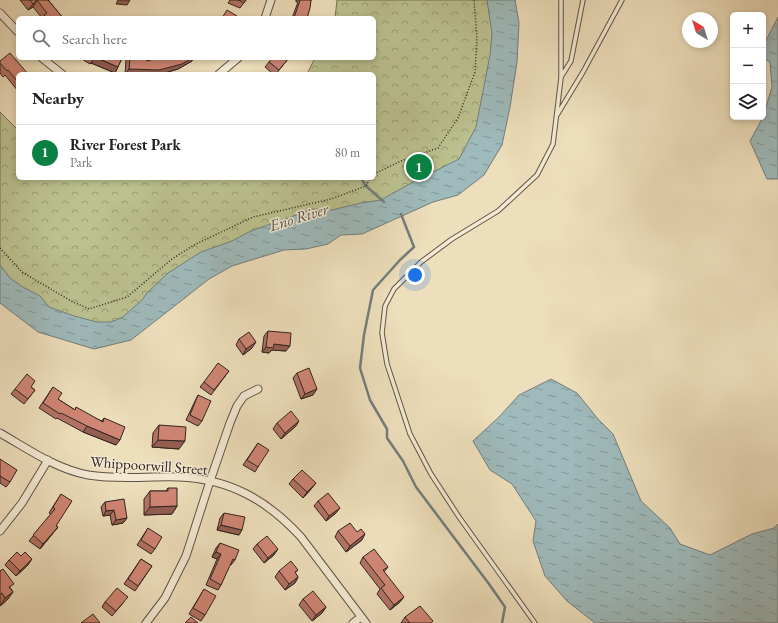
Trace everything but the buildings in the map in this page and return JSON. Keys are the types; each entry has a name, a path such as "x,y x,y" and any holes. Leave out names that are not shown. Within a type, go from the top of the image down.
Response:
{"street":[{"path":"265,16 271,0"},
{"path":"0,13 16,30"},
{"path":"44,60 60,72"},
{"path":"221,72 236,60"},
{"path":"146,623 165,598 186,556 210,481 237,406 244,396 258,389"},
{"name":"Whippoorwill Street","path":"0,433 48,460 88,475 108,477 178,477 210,481 227,485 242,491 264,503 301,537 366,623"},
{"path":"0,531 22,503 48,460"},
{"path":"353,623 361,617"}],"lane":[{"path":"535,623 458,518 424,461 410,434 387,364 382,333 385,306 394,289 421,262 452,239 498,211 537,175 553,144 561,78 561,0"},
{"path":"561,78 571,61 583,0"},
{"path":"556,116 583,72 622,0"}],"path":[{"path":"376,173 438,148 458,118 475,72 476,38 474,0"},
{"path":"0,248 22,272 71,301 88,309 127,297 172,259 194,245 227,228 253,217 331,199 366,186 369,180"}],"green space":[{"path":"337,0 502,0 479,156 446,181 188,262 100,340 0,283 0,112 16,128 16,180 376,180 376,72 308,72 314,60 376,60 376,16 335,16"}],"water":[{"name":"Eno River","path":"487,0 515,0 519,23 517,62 502,145 484,175 458,195 433,202 362,234 341,235 328,244 306,249 284,250 232,266 209,279 131,340 94,349 38,332 0,303 0,265 10,278 21,286 40,296 49,307 97,322 111,322 123,317 168,273 201,252 232,241 251,231 313,209 332,210 381,200 459,159 476,127 490,55 492,34"},
{"path":"778,17 778,179 767,179 750,141 761,120 766,120 766,107 772,87 770,62 766,60 766,40"},
{"path":"551,379 577,393 598,419 613,434 641,501 670,528 680,544 710,555 752,534 774,528 778,524 778,623 595,623 567,601 545,576 533,541 536,521 512,484 490,470 473,441 499,417 519,395"}],"waterway":[{"path":"362,180 366,186 384,202"},
{"path":"401,214 414,247 373,290 364,335 360,368 370,400 387,429 387,438 403,461 416,487 505,607 502,623"}],"place":[{"name":"River Forest Park","path":"419,167"}]}
